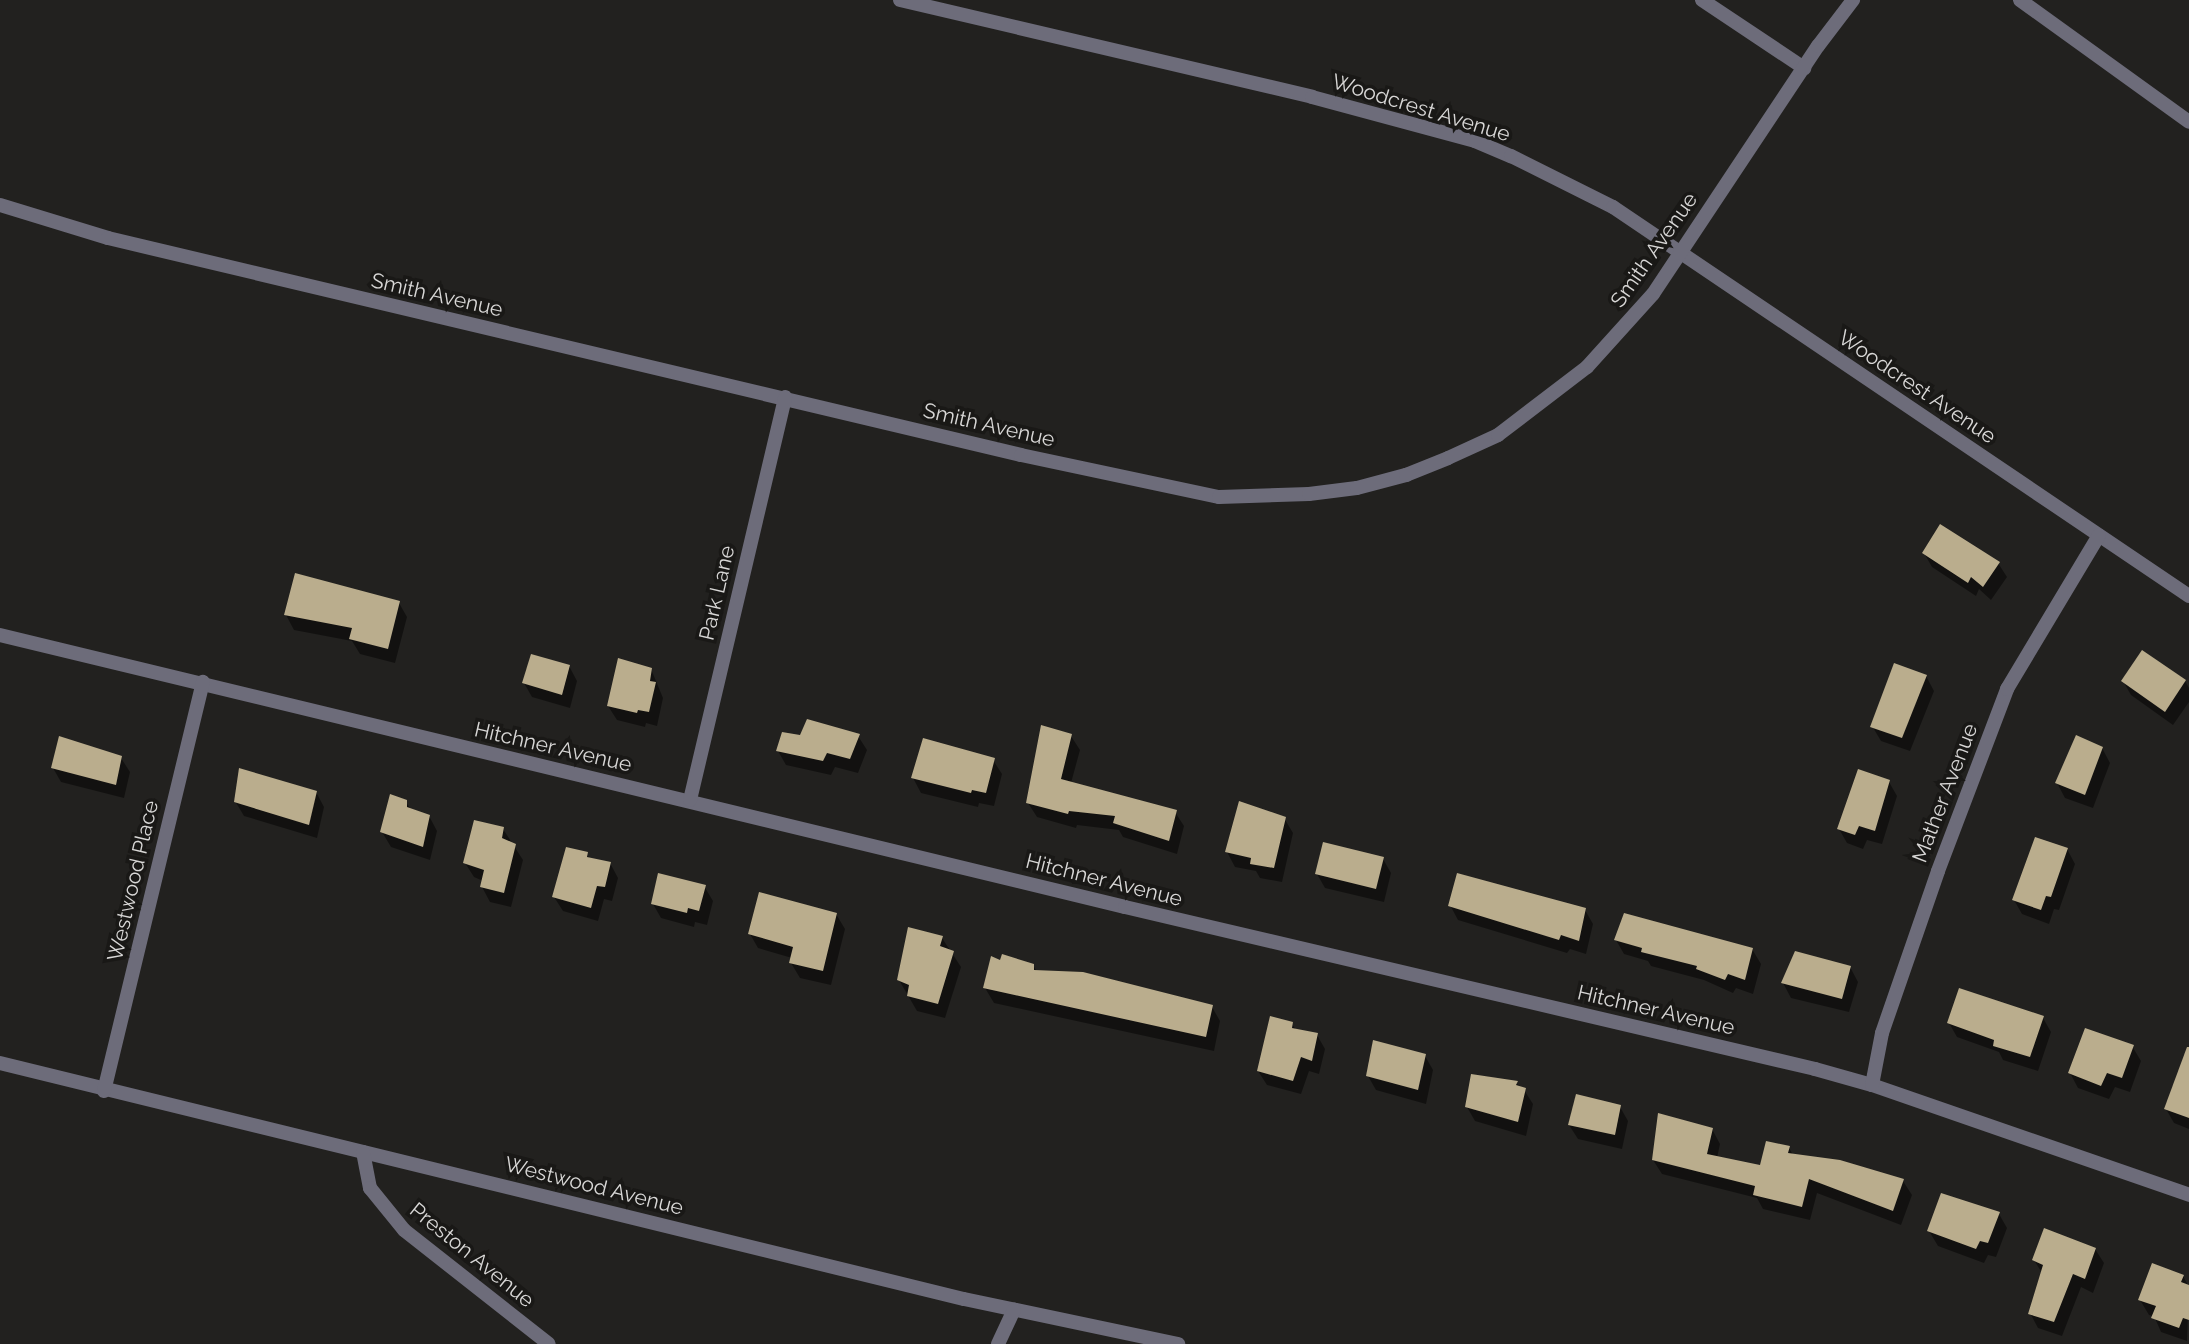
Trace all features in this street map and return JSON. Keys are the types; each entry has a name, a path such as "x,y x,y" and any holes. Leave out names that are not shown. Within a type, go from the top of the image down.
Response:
{"street":[{"name":"Woodcrest Avenue","path":"900,0 1312,97 1475,141 1567,182 1613,207 2189,596"},
{"path":"1702,0 1804,68"},
{"name":"Smith Avenue","path":"0,205 108,238 1021,455 1219,497 1309,494 1357,488 1406,475 1448,458 1498,435 1541,405 1587,367 1653,294 1804,68 1853,0"},
{"path":"2020,0 2189,122"},
{"name":"Park Lane","path":"690,800 785,397"},
{"name":"Mather Avenue","path":"1872,1085 1886,1020 1938,870 1998,712 2035,638 2099,535"},
{"name":"Hitchner Avenue","path":"0,635 1872,1085 2189,1195"},
{"name":"Westwood Place","path":"104,1091 203,682"},
{"name":"Westwood Avenue","path":"0,1063 104,1091 1014,1310 1178,1344"},
{"name":"Preston Avenue","path":"363,1152 370,1188 404,1230 549,1344"},
{"path":"998,1344 1014,1310"}],"building":[{"path":"1940,524 2000,562 1983,587 1971,577 1968,583 1922,553"},
{"path":"295,573 400,601 388,649 349,639 352,628 284,615"},
{"path":"2142,650 2186,680 2165,712 2121,681"},
{"path":"531,654 570,665 562,695 522,683"},
{"path":"618,658 652,668 650,681 656,682 649,712 638,710 637,713 607,706"},
{"path":"1894,663 1927,675 1902,738 1870,727"},
{"path":"807,719 860,734 850,759 827,753 823,761 776,751 782,732 800,735"},
{"path":"1041,725 1072,734 1061,779 1177,810 1169,841 1113,823 1115,816 1069,811 1068,814 1026,803"},
{"path":"2076,735 2103,747 2085,795 2055,783"},
{"path":"59,736 122,756 116,785 51,768"},
{"path":"923,738 995,758 986,793 972,790 971,793 911,778"},
{"path":"239,768 317,791 309,825 234,802"},
{"path":"1858,769 1890,780 1875,831 1859,826 1855,835 1837,829"},
{"path":"390,794 407,800 407,807 430,815 423,847 380,832"},
{"path":"1239,801 1286,817 1274,868 1250,864 1251,858 1225,852"},
{"path":"474,820 504,827 502,838 516,844 504,893 480,887 484,870 463,863"},
{"path":"2035,837 2068,848 2051,897 2046,896 2041,910 2012,900"},
{"path":"1323,842 1384,857 1376,889 1315,874"},
{"path":"566,847 588,852 587,857 611,862 605,887 597,886 591,908 552,897"},
{"path":"658,873 706,885 699,911 688,908 687,913 651,904"},
{"path":"1457,873 1586,908 1579,941 1561,935 1559,940 1448,906"},
{"path":"759,892 837,913 823,971 789,963 793,947 748,934"},
{"path":"1624,913 1753,948 1745,980 1728,974 1725,980 1696,969 1697,966 1641,952 1642,948 1614,940"},
{"path":"908,927 943,936 940,946 954,951 938,1004 907,996 909,985 897,980"},
{"path":"1795,951 1851,966 1842,999 1781,983"},
{"path":"1002,954 1034,964 1034,970 1083,972 1213,1005 1206,1037 983,988 991,956 1000,960"},
{"path":"1959,988 2044,1016 2030,1057 1993,1046 1994,1040 1947,1023"},
{"path":"1270,1016 1293,1022 1292,1028 1318,1033 1312,1061 1301,1057 1293,1081 1257,1071"},
{"path":"2085,1028 2134,1045 2122,1078 2107,1073 2101,1086 2068,1073"},
{"path":"1373,1040 1426,1054 1418,1090 1366,1076"},
{"path":"2189,1047 2189,1118 2164,1109"},
{"path":"1471,1074 1518,1081 1516,1085 1526,1088 1518,1122 1465,1107"},
{"path":"1576,1094 1621,1105 1615,1135 1568,1125"},
{"path":"1658,1113 1713,1128 1707,1154 1760,1165 1766,1141 1790,1146 1788,1153 1840,1160 1904,1179 1893,1211 1809,1179 1802,1207 1753,1195 1755,1186 1652,1160"},
{"path":"1941,1193 2000,1212 1988,1243 1980,1241 1976,1249 1927,1231"},
{"path":"2044,1228 2096,1248 2085,1279 2073,1274 2054,1322 2028,1314 2043,1265 2032,1260"},
{"path":"2152,1263 2184,1275 2181,1282 2189,1285 2189,1320 2183,1318 2179,1328 2151,1318 2156,1306 2138,1300"}]}
